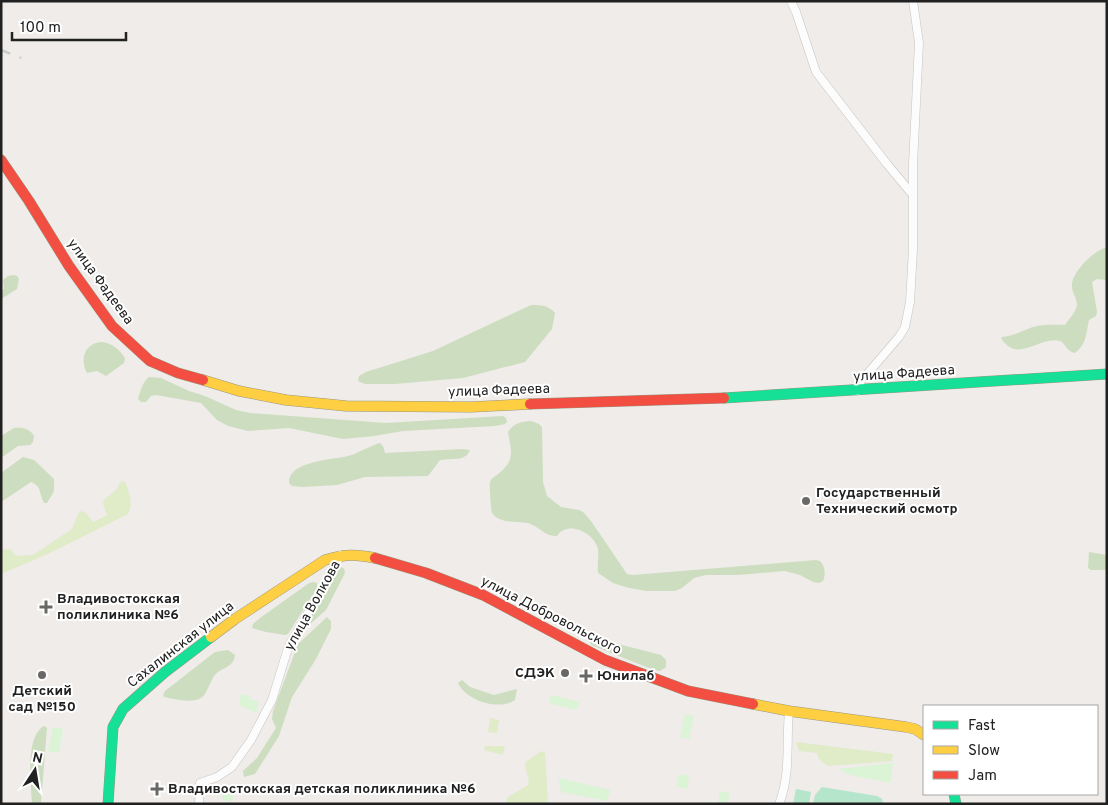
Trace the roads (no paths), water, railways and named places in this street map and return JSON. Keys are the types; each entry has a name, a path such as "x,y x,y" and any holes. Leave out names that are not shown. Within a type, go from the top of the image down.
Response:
{"main road":[{"name":"улица Фадеева","path":"1,160 73,272 112,326 129,343 150,361 178,373 239,391 316,404 471,407 686,400 858,391 1107,374"},
{"name":"улица Добровольского","path":"341,555 356,554 380,559 461,586 483,595 605,660 670,685 716,698 789,712 906,727 923,733"},
{"name":"Сахалинская улица","path":"108,804 113,727 122,709 165,672 235,619 309,569 325,560 341,555"}],"street":[{"path":"791,1 816,72 912,194"},
{"path":"858,391 861,381 899,336 904,327 910,302 913,249 912,194 919,43 913,1"},
{"name":"улица Волкова","path":"199,804 200,782 217,777 232,767 251,740 272,700 288,648 341,555"},
{"path":"780,804 788,770 789,712"}],"railway":[{"path":"1,50 21,58"}],"place":[{"name":"Государственный Технический осмотр","path":"806,501"},
{"name":"Владивостокская поликлиника №6","path":"46,607"},
{"name":"СДЭК","path":"565,673"},
{"name":"Детский сад №150","path":"42,675"},
{"name":"Юнилаб","path":"586,676"},
{"name":"Владивостокская детская поликлиника №6","path":"157,789"}]}
